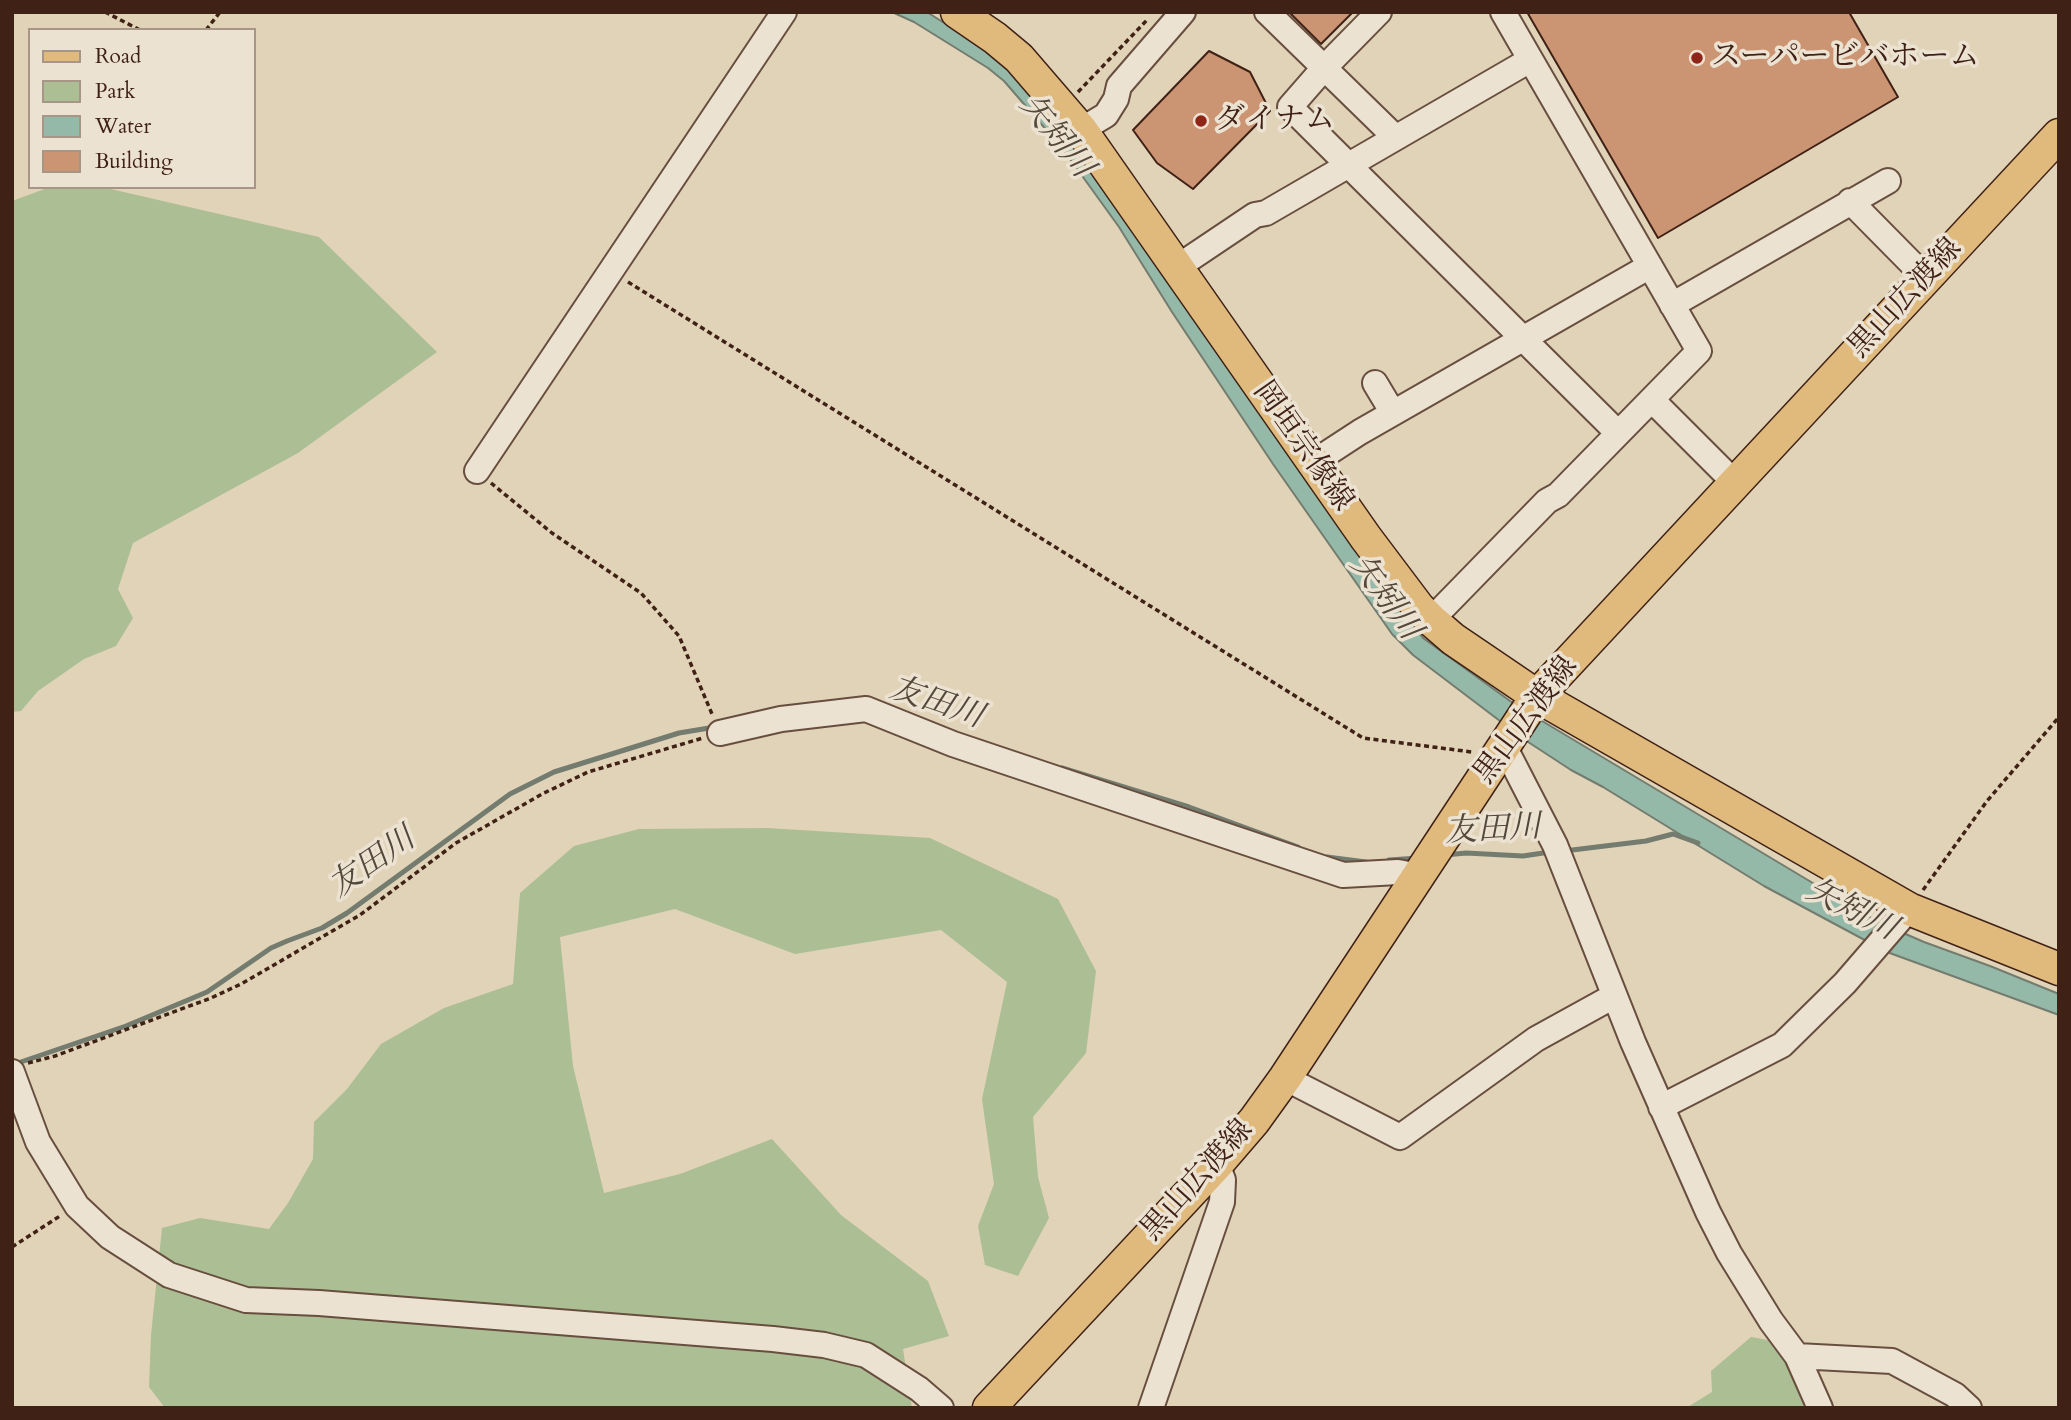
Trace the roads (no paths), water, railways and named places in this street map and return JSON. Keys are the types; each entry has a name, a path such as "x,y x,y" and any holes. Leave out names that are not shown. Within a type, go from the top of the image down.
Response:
{"main road":[{"name":"岡垣宗像線","path":"957,12 1019,58 1072,119 1373,548 1418,607 1452,639 1537,696 1909,909 2059,969"},
{"name":"黒山広渡線","path":"989,1408 1254,1121 1537,696 2059,135"}],"street":[{"path":"477,471 784,12"},
{"path":"1072,119 1106,115 1116,99 1119,86 1183,12"},
{"path":"1267,12 1395,137"},
{"path":"1379,12 1290,107 1618,433"},
{"path":"1431,620 1699,351 1503,12"},
{"path":"1177,268 1255,215 1266,213 1530,60"},
{"path":"1672,305 1888,181"},
{"path":"1850,201 1926,278"},
{"path":"1314,462 1393,413 1650,265"},
{"path":"1375,383 1393,413"},
{"path":"1652,400 1735,483"},
{"path":"720,733 781,719 866,709 953,744 1343,875 1398,872 1419,876"},
{"path":"1499,754 1555,845 1614,996 1708,1212 1729,1253 1771,1321 1797,1356 1820,1408"},
{"path":"1661,1107 1782,1045 1845,984 1909,909"},
{"path":"1284,1078 1400,1137 1535,1039 1614,996"},
{"path":"18,1068 38,1142 77,1206 110,1237 169,1275 246,1300 360,1306 824,1345 866,1355 919,1389 941,1408"},
{"path":"1150,1408 1222,1202 1223,1180 1217,1164"},
{"path":"1797,1356 1892,1361 1955,1395 1969,1408"}],"water":[{"name":"矢矧川","path":"892,12 927,12 988,51 1005,65 1066,136 1387,593 1423,638 1517,706 1878,922 2059,994 2059,1015 1887,952 1764,886 1525,740 1413,655 1392,634 1273,464 1119,227 1062,148 1004,81 988,68 914,22"}],"waterway":[{"name":"友田川","path":"15,1064 126,1026 207,992 271,948 322,928 347,913 510,794 554,772 679,733 715,727"},
{"name":"友田川","path":"1062,768 1189,807 1298,847"},
{"name":"友田川","path":"1564,851 1646,841 1673,834 1698,843"},
{"name":"友田川","path":"1445,855 1466,853 1523,856 1550,852"},
{"name":"友田川","path":"1327,857 1366,862"},
{"name":"友田川","path":"1389,860 1418,858"}],"place":[{"name":"スーパービバホーム","path":"1697,58"},
{"name":"ダイナム","path":"1201,121"}]}
